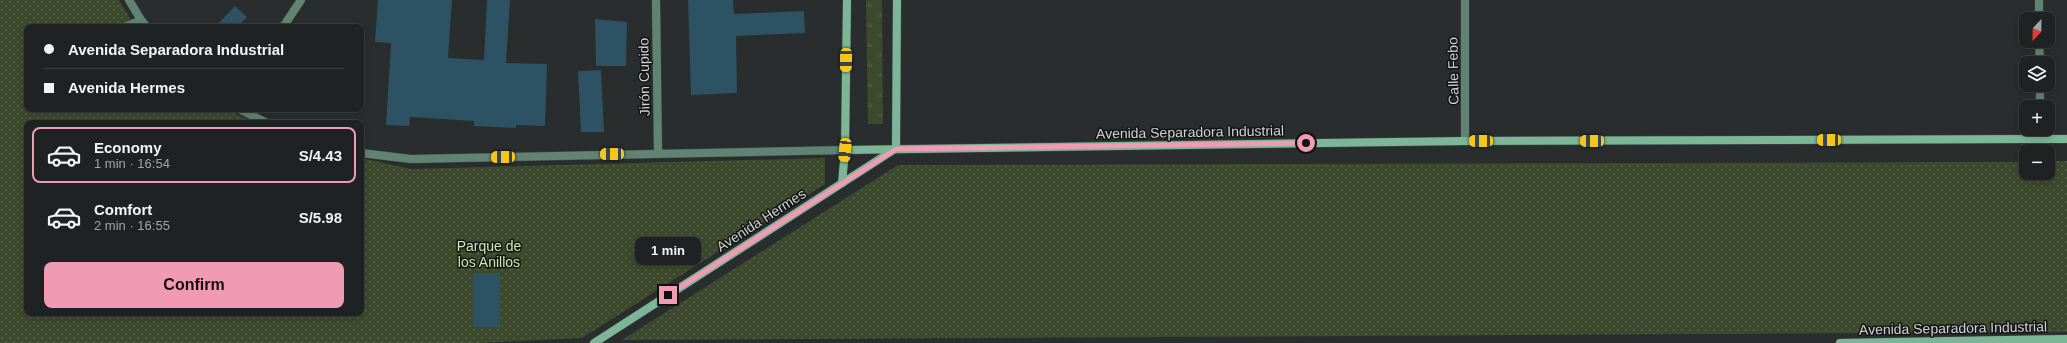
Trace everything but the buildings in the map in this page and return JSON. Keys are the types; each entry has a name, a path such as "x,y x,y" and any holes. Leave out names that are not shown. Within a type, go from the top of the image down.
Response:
{"main road":[{"path":"842,183 845,150 847,0"},
{"path":"896,149 897,0"},
{"name":"Avenida Separadora Industrial","path":"845,150 1465,141 2067,139"},
{"name":"Avenida Hermes","path":"594,343 896,149"},
{"name":"Avenida Separadora Industrial","path":"1840,343 2067,339"}],"street":[{"path":"129,0 144,24"},
{"path":"285,24 301,0"},
{"name":"Jirón Cupido","path":"656,0 658,153"},
{"name":"Calle Febo","path":"1465,0 1465,141"},
{"path":"2039,0 2039,12"},
{"path":"132,24 141,20"},
{"path":"245,112 261,120"},
{"name":"Avenida Separadora Industrial","path":"364,153 410,159 845,150"}],"green space":[{"name":"Parque de los Anillos","path":"0,0 119,0 133,24 24,24 24,112 231,112 249,120 24,120 24,316 364,316 364,159 411,169 825,158 825,184 582,338 478,343 0,343"},
{"path":"866,0 882,0 883,124 868,124"},
{"path":"2055,161 2067,161 2067,332 622,340 898,165 2019,162 2019,180 2055,180"}],"route":[{"path":"668,295 896,149 1306,143"}]}
